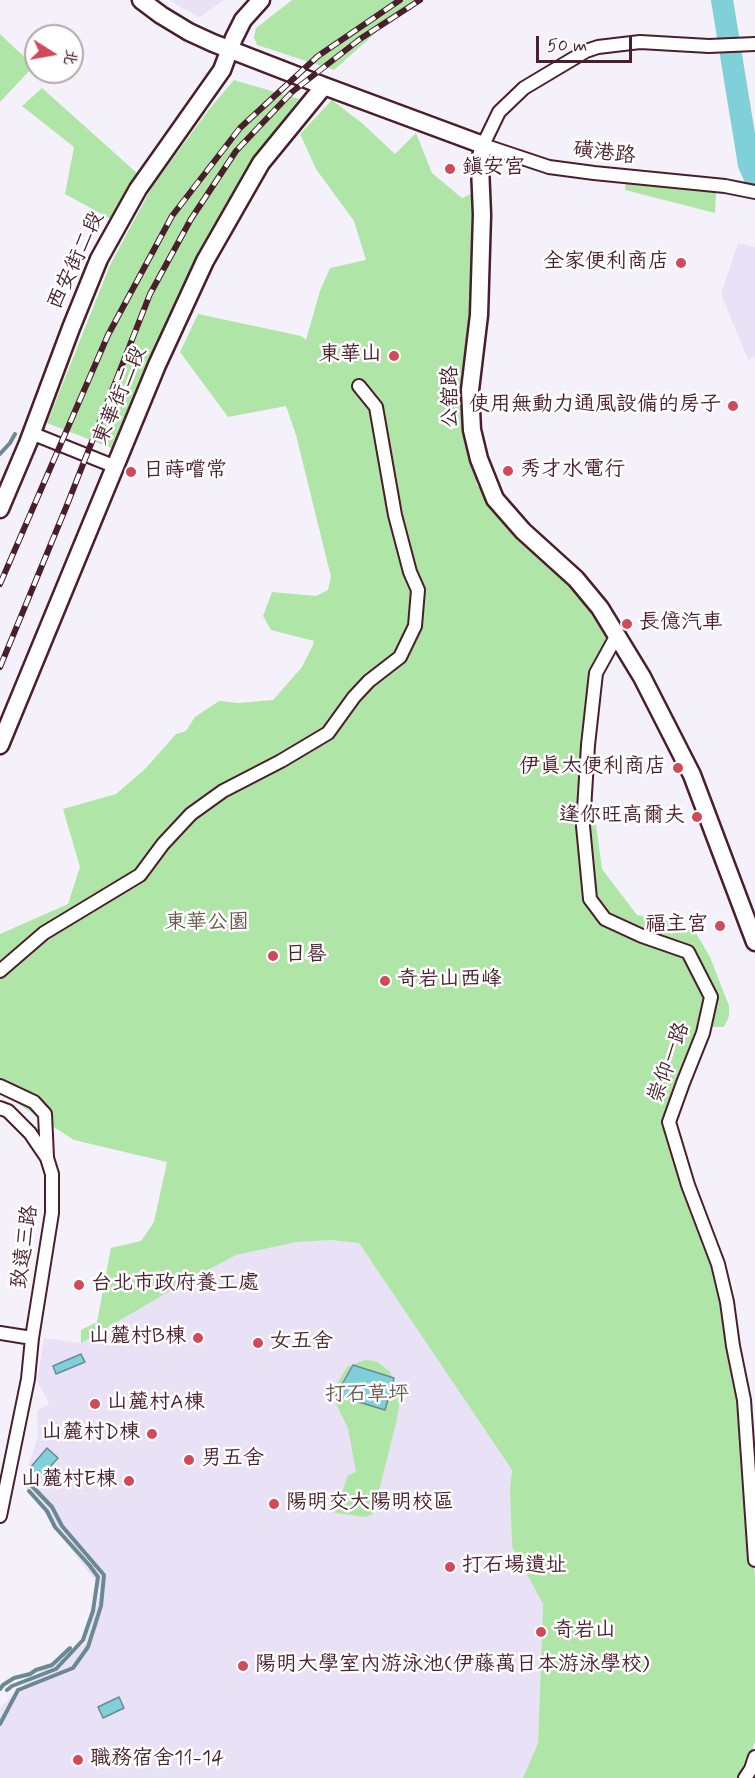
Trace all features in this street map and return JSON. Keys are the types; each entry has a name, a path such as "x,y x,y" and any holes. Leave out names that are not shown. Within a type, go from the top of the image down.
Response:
{"street":[{"path":"141,0 189,32 230,50 483,145 499,112 524,88 586,51 598,47 640,42 721,46 751,44"},
{"name":"西安街二段","path":"0,509 99,259 138,189 222,70 243,20 261,0"},
{"name":"東華街二段","path":"0,745 157,365 205,261 261,163 324,86"},
{"name":"磺港路","path":"483,145 549,167 724,186 755,192"},
{"name":"公舘路","path":"483,145 480,166 482,215 478,315 470,390 472,430 479,459 495,499 523,531 576,579 600,608 642,677 688,766 755,942"},
{"path":"0,971 44,933 140,875 163,844 191,814 223,791 328,733 354,697 369,681 400,657 415,626 418,590 410,572 395,515 376,407 359,386"},
{"path":"32,433 116,467"},
{"name":"崇仰一路","path":"617,635 596,673 588,745 584,826 590,899 605,919 642,936 688,952 711,997 704,1033 682,1083 669,1122 688,1185 718,1264 727,1302 744,1400 755,1560"},
{"path":"0,1086 34,1102 45,1114 47,1158"},
{"name":"致遠三路","path":"0,1108 8,1111 30,1132 47,1158 51,1174 52,1213 32,1338 28,1379 4,1477 0,1516"},
{"path":"0,1333 32,1338"},
{"path":"745,1778 755,1757"}],"shaded area":[{"path":"171,0 224,0 200,17"},
{"path":"738,243 755,247 755,357 748,360 721,294"},
{"name":"陽明交大陽明校區","path":"331,1240 359,1243 512,1470 510,1489 512,1547 543,1604 538,1743 523,1778 0,1778 0,1708 31,1678 85,1644 101,1589 22,1483 38,1437 37,1410 49,1404 37,1380 44,1338 81,1343 236,1255 297,1242"}],"green space":[{"path":"292,0 422,0 408,4 334,70 257,45 254,37 256,28"},
{"path":"0,34 24,57 24,77 0,102"},
{"path":"234,80 299,99 254,157 197,255 160,336 114,449 47,423 110,265 152,187 210,108"},
{"path":"42,88 138,174 111,219 65,194 74,147 22,106"},
{"name":"東華公園","path":"332,100 363,124 395,154 416,133 432,173 462,198 475,192 467,416 477,485 520,537 574,585 608,630 613,649 599,671 592,795 602,869 637,915 665,920 696,933 710,957 729,1006 729,1016 724,1027 708,1027 673,1117 703,1226 714,1238 731,1286 750,1494 755,1578 755,1741 744,1778 523,1778 538,1743 543,1604 512,1547 510,1489 512,1470 359,1243 331,1240 297,1242 236,1255 81,1343 81,1330 97,1322 111,1248 141,1241 154,1222 167,1162 74,1140 0,1092 0,934 68,904 80,867 63,809 116,794 145,769 176,734 186,731 195,717 219,701 238,703 273,700 302,667 313,645 314,641 271,630 263,616 272,592 316,596 328,590 331,577 296,435 286,406 228,417 180,352 198,314 301,336 306,340 320,291 330,268 366,260 354,221 316,169 300,134"},
{"path":"626,180 716,192 715,213 625,190"},
{"name":"打石草坪","path":"365,1360 376,1361 389,1371 397,1385 400,1401 373,1514 366,1517 335,1513 348,1475 356,1472 348,1428 331,1394 347,1367"}],"water":[{"path":"81,1354 85,1362 56,1374 53,1366"},
{"path":"353,1365 394,1378 385,1410 336,1395"},
{"path":"47,1448 58,1458 41,1477 30,1468"},
{"path":"119,1697 124,1708 103,1718 98,1707"}],"waterway":[{"path":"722,0 749,165 755,178"},
{"path":"0,454 15,434"},
{"path":"0,1724 18,1690 73,1668 88,1647 101,1606 104,1575 62,1526 52,1507 31,1485 39,1475"},
{"path":"7,1690 56,1669 83,1640 93,1611 98,1577 55,1527 47,1511 29,1491"},
{"path":"0,1689 14,1678 52,1665 70,1648"}],"railway":[{"path":"0,584 108,335 172,216 240,128 318,56 400,0"},
{"path":"0,667 150,294 191,219 236,151 292,92 360,39 420,0"}],"place":[{"name":"鎮安宮","path":"450,169"},
{"name":"全家便利商店","path":"681,263"},
{"name":"東華山","path":"394,356"},
{"name":"使用無動力通風設備的房子","path":"733,406"},
{"name":"秀才水電行","path":"508,471"},
{"name":"日蒔嚐常","path":"131,472"},
{"name":"長億汽車","path":"627,624"},
{"name":"伊真太便利商店","path":"678,768"},
{"name":"逢你旺高爾夫","path":"697,817"},
{"name":"福主宮","path":"720,926"},
{"name":"日晷","path":"273,956"},
{"name":"奇岩山西峰","path":"385,981"},
{"name":"台北市政府養工處","path":"79,1285"},
{"name":"山麓村B棟","path":"198,1338"},
{"name":"女五舍","path":"258,1343"},
{"name":"山麓村A棟","path":"95,1404"},
{"name":"山麓村D棟","path":"152,1434"},
{"name":"男五舍","path":"189,1460"},
{"name":"山麓村E棟","path":"129,1481"},
{"name":"陽明交大陽明校區","path":"274,1504"},
{"name":"打石場遺址","path":"450,1567"},
{"name":"奇岩山","path":"541,1632"},
{"name":"陽明大學室內游泳池(伊藤萬日本游泳學校)","path":"243,1666"},
{"name":"職務宿舍11-14","path":"78,1760"}]}
